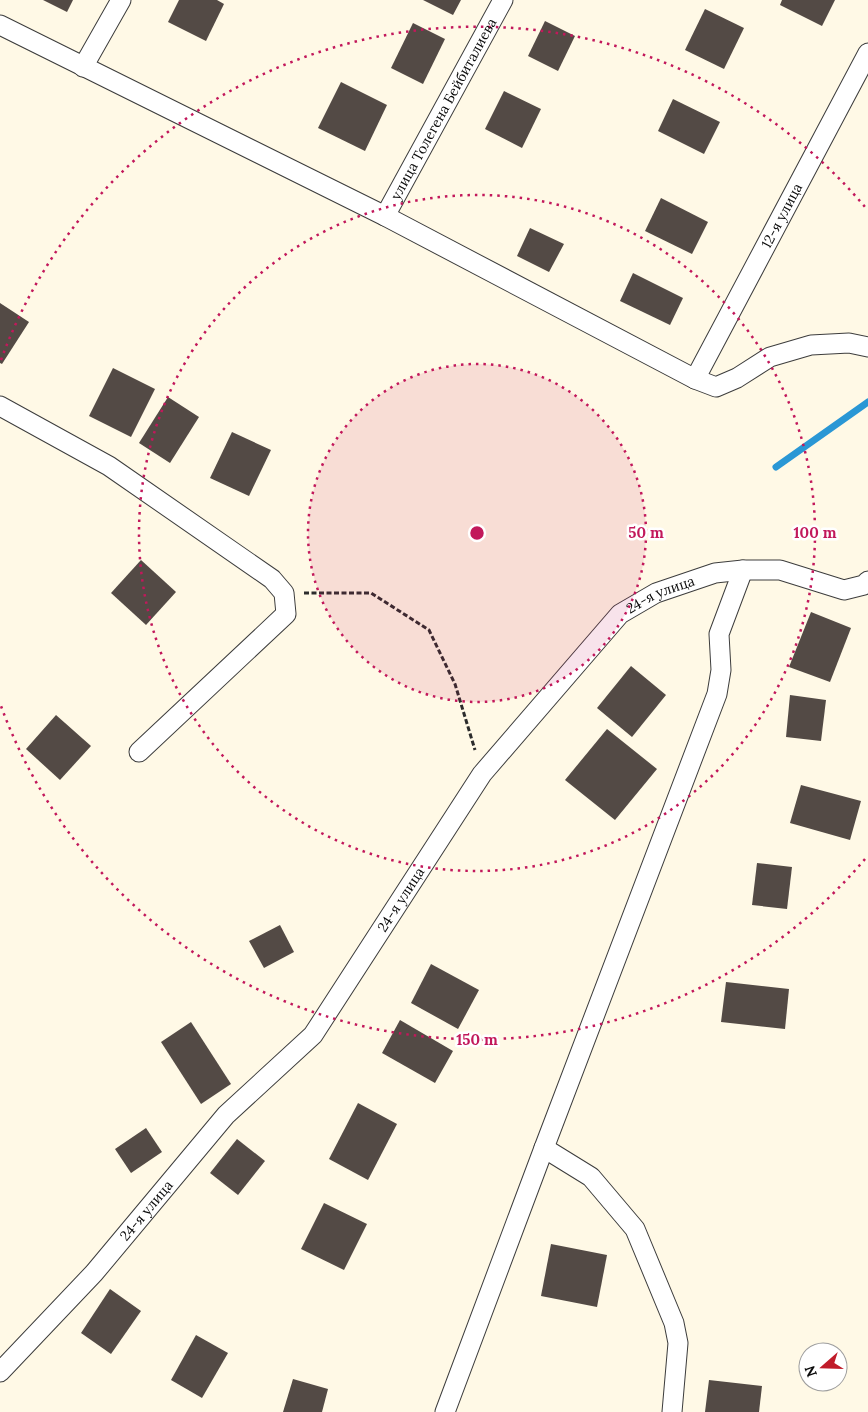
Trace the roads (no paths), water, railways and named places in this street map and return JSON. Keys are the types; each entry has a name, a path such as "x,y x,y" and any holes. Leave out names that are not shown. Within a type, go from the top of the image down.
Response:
{"street":[{"path":"83,67 121,0"},
{"name":"улица Толегена Бейбиталиева","path":"384,216 503,0"},
{"path":"0,25 384,216 695,379 716,387 737,378 770,357 811,346 849,343 868,347"},
{"name":"12-я улица","path":"695,379 868,53"},
{"path":"0,406 110,466 272,579 284,593 286,614 139,752"},
{"path":"445,1412 717,694 721,670 719,634 743,570"},
{"name":"24-я улица","path":"0,1372 94,1273 226,1116 313,1035 482,774 620,614 656,593 715,573 743,570 780,570 844,590 868,581"},
{"path":"544,1148 591,1177 634,1229 674,1322 678,1343 672,1412"}],"waterway":[{"path":"776,467 868,402"}]}
